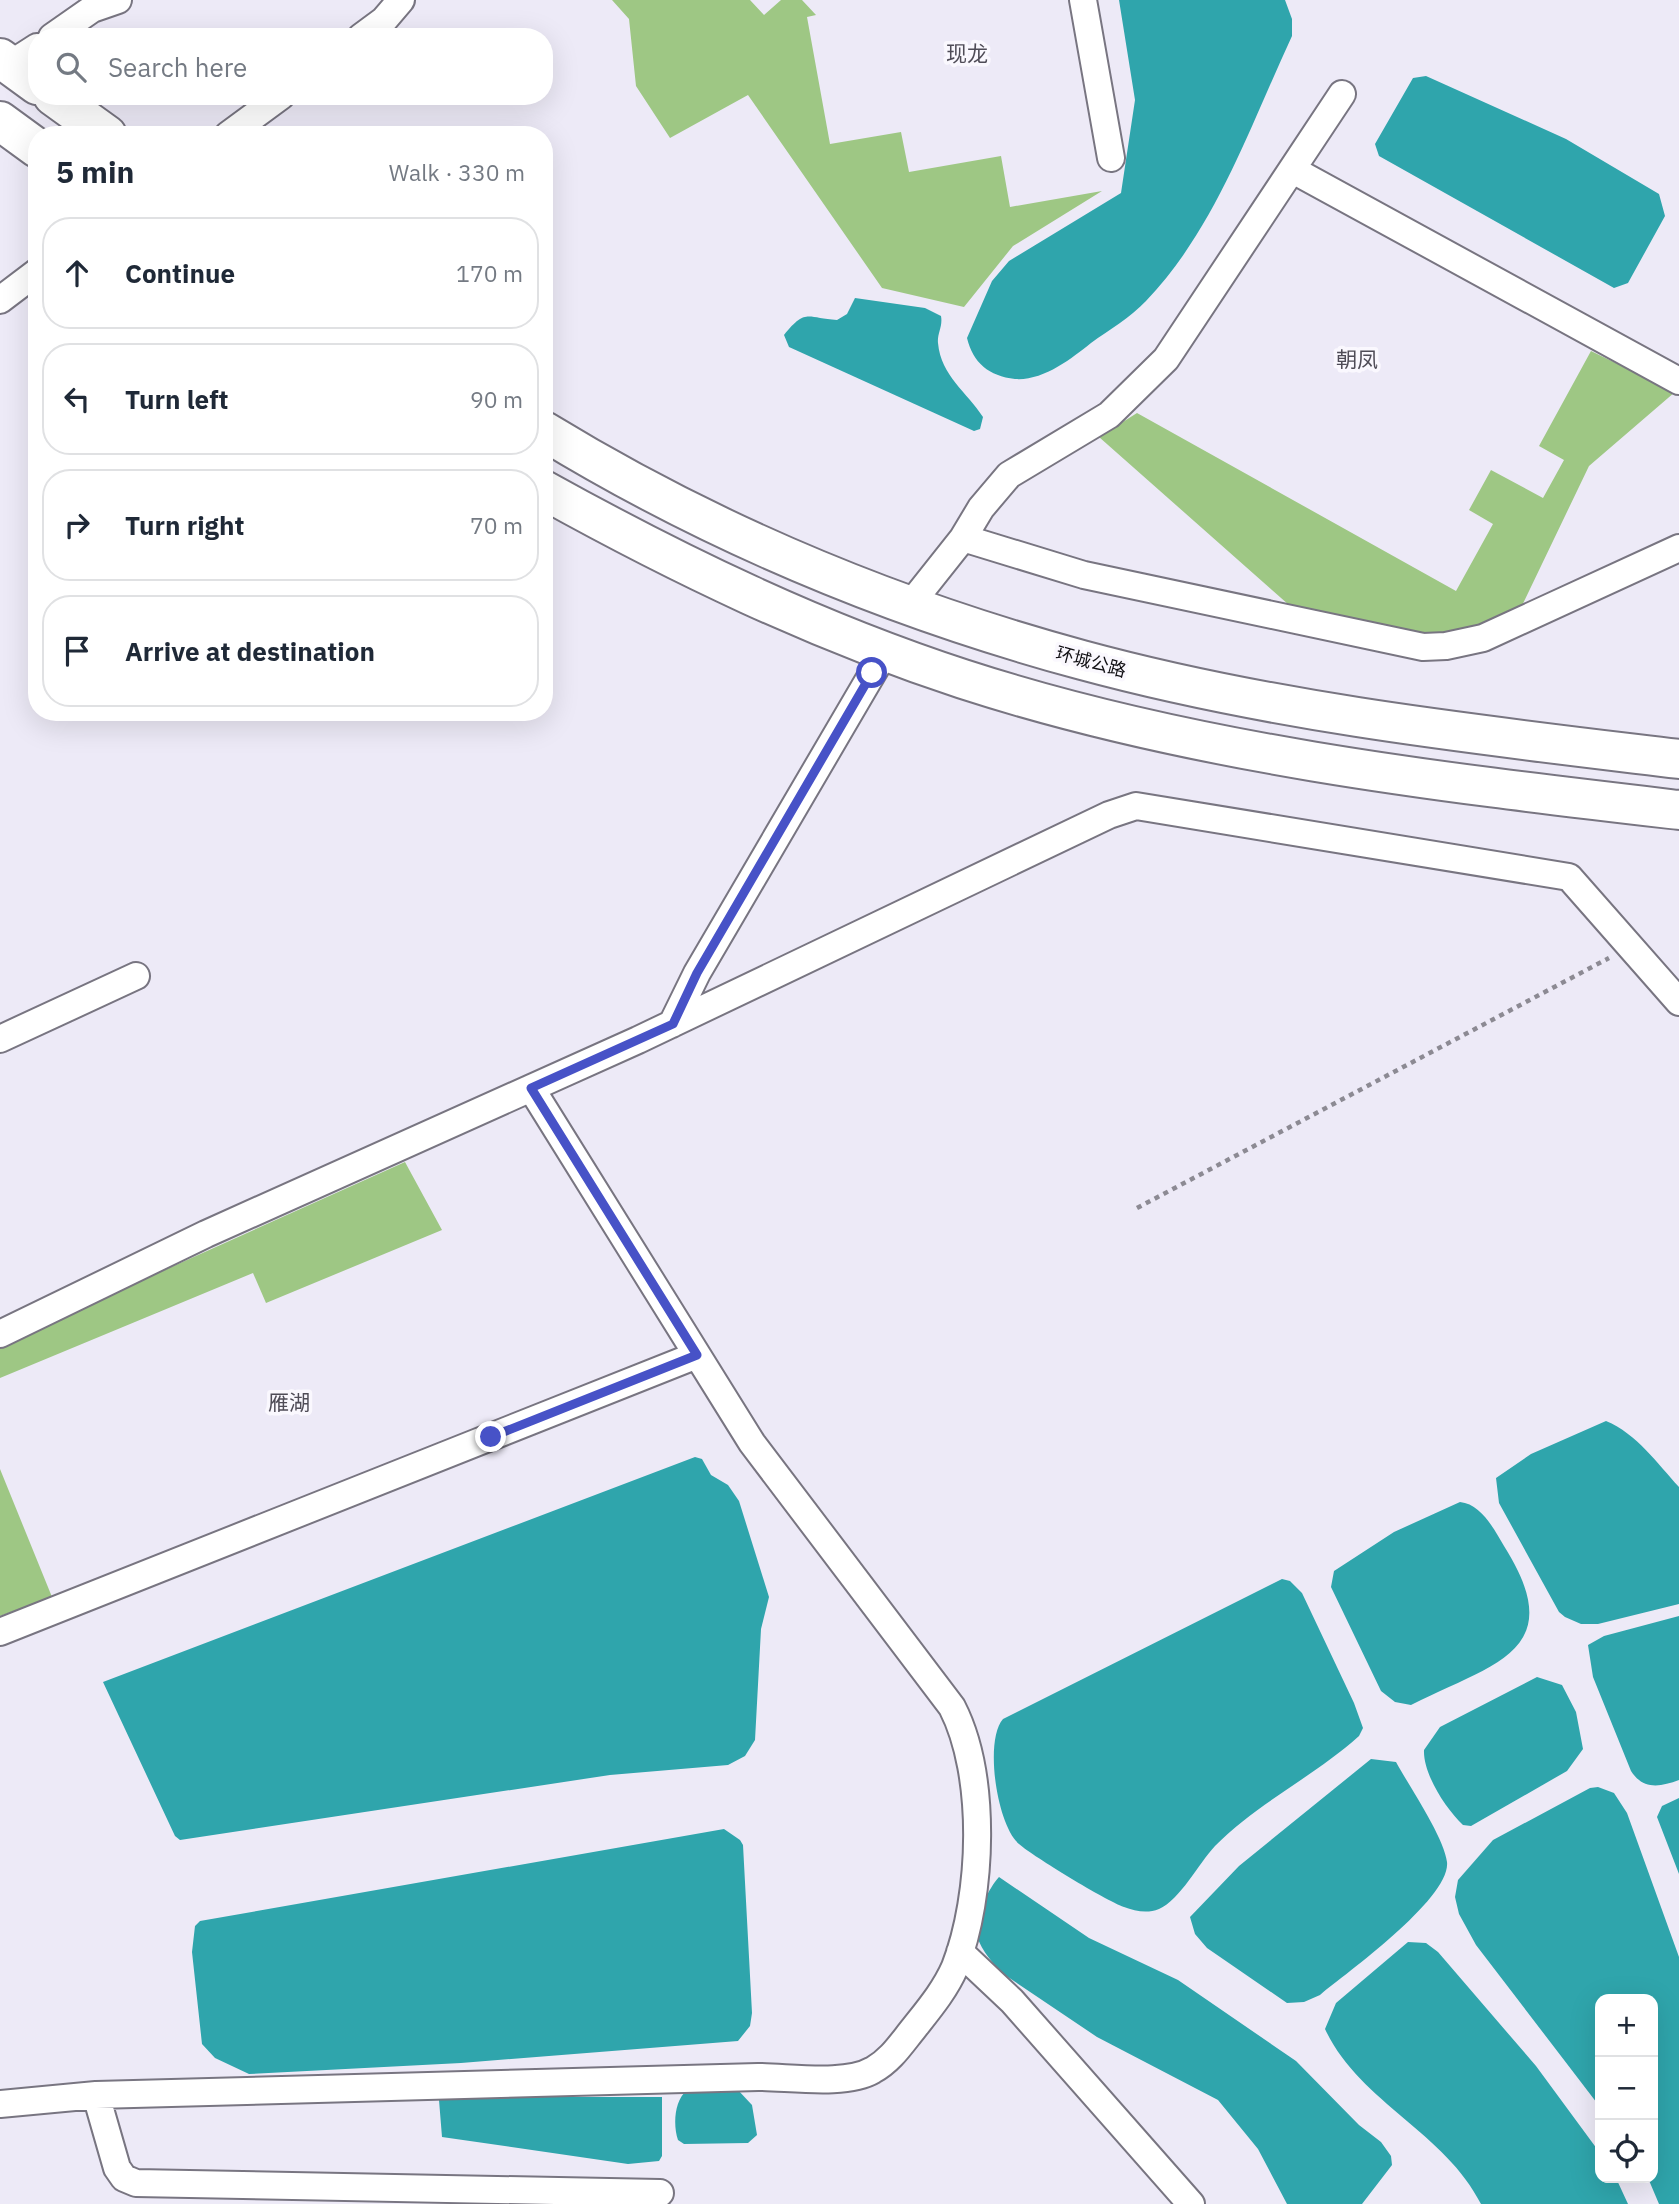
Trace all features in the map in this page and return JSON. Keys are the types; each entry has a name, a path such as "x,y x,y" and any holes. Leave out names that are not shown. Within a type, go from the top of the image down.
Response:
{"highway":[{"path":"65,105 95,126"},
{"path":"0,121 28,141"},
{"name":"环城公路","path":"553,436 659,496 738,536 909,606 1083,661 1190,685 1378,720 1679,759"},
{"path":"553,495 717,582 885,652 1070,710 1180,736 1356,769 1679,810"}],"street":[{"path":"65,28 92,9 118,0"},
{"path":"373,28 401,0"},
{"path":"1083,0 1111,158"},
{"path":"909,606 963,538 981,508 1009,475 1109,415 1167,359 1342,94"},
{"path":"240,126 269,105"},
{"path":"1293,170 1679,382"},
{"path":"0,300 28,279"},
{"path":"963,538 1084,575 1362,636 1434,647 1483,638 1679,548"},
{"path":"673,1024 697,973 885,652"},
{"path":"0,1334 206,1234 673,1024 1109,815 1136,806 1569,877 1679,1002"},
{"path":"0,1039 136,976"},
{"path":"0,2105 96,2095 758,2077 852,2078 874,2070 891,2057 939,1995 960,1952 973,1891 977,1838 970,1755 964,1729 952,1707 752,1443 531,1088"},
{"path":"0,1632 697,1355"},
{"path":"960,1952 1012,2001 1191,2204"},
{"path":"96,2095 117,2168 124,2178 136,2183 660,2193"}],"path":[{"path":"1137,1208 1630,946"}],"green space":[{"path":"612,0 750,0 764,15 781,0 802,0 816,15 807,17 830,144 901,132 909,172 1001,156 1010,207 1102,191 1013,246 964,307 882,288 748,95 670,138 636,86 629,19"},
{"path":"1591,351 1675,392 1589,466 1518,614 1490,626 1426,638 1289,605 1099,437 1137,413 1456,591 1493,524 1469,510 1491,470 1543,498 1564,460 1539,446"},
{"path":"405,1162 442,1230 266,1303 253,1273 0,1378 0,1344"},
{"path":"0,1469 52,1597 0,1616"}],"water":[{"path":"1119,0 1285,0 1292,19 1292,36 1212,209 1171,272 1146,301 1075,356 1046,373 1025,379 997,375 984,367 973,355 967,338 992,281 1009,261 1121,193 1135,100"},
{"path":"1426,76 1566,139 1659,194 1665,216 1628,283 1614,288 1379,156 1375,144 1413,78"},
{"path":"855,298 925,308 941,316 938,340 940,355 949,374 983,417 980,429 974,431 789,347 784,335 797,321 807,317 837,320 847,314"},
{"path":"1606,1421 1637,1441 1679,1487 1679,1604 1598,1624 1581,1624 1559,1612 1499,1503 1496,1478 1531,1454"},
{"path":"695,1457 702,1459 711,1475 728,1485 739,1501 769,1597 761,1629 755,1740 745,1756 728,1765 610,1775 180,1840 175,1836 103,1682"},
{"path":"1460,1502 1474,1507 1486,1518 1523,1582 1529,1610 1526,1632 1513,1650 1470,1677 1411,1705 1395,1702 1381,1691 1331,1587 1334,1571 1394,1532"},
{"path":"1282,1579 1290,1581 1302,1593 1354,1703 1363,1728 1359,1736 1231,1831 1209,1853 1174,1898 1155,1911 1137,1911 1115,1903 1054,1868 1019,1844 1005,1820 996,1783 994,1745 1003,1719"},
{"path":"1679,1616 1679,1780 1665,1784 1646,1784 1631,1771 1593,1677 1588,1645 1604,1636"},
{"path":"1537,1677 1562,1685 1576,1712 1583,1749 1567,1771 1471,1826 1463,1825 1431,1780 1424,1750 1440,1727"},
{"path":"1371,1759 1396,1762 1440,1839 1447,1862 1444,1877 1416,1914 1352,1970 1320,1995 1304,2002 1287,2003 1207,1948 1195,1934 1190,1917 1239,1866"},
{"path":"1598,1787 1614,1793 1627,1813 1679,1957 1679,2204 1659,2204 1650,2183 1658,2183 1658,1994 1595,1994 1595,2100 1476,1945 1459,1914 1455,1897 1458,1880 1493,1840 1590,1788"},
{"path":"1679,1798 1679,1874 1657,1817 1662,1806"},
{"path":"724,1829 743,1845 752,2013 750,2026 738,2041 461,2063 249,2074 215,2058 202,2044 192,1952 195,1926 200,1921"},
{"path":"999,1877 1089,1938 1178,1980 1296,2061 1359,2125 1381,2142 1391,2156 1392,2165 1362,2204 1287,2204 1258,2149 1218,2100 1097,2037 1002,1973 983,1950 977,1934 983,1904"},
{"path":"1408,1942 1426,1943 1438,1952 1536,2066 1595,2146 1595,2183 1618,2183 1628,2204 1481,2204 1446,2157 1359,2077 1340,2055 1325,2029 1336,2003"},
{"path":"737,2089 752,2105 757,2135 748,2143 684,2144 678,2140 676,2114 679,2100 687,2090"},
{"path":"487,2097 662,2097 662,2156 659,2161 628,2164 442,2137 439,2100"}],"district":[{"name":"现龙","path":"967,54"},
{"name":"朝凤","path":"1357,360"},
{"name":"雁湖","path":"289,1403"}],"route":[{"path":"491,1437 697,1355 531,1088 673,1024 697,973 872,673"}]}
